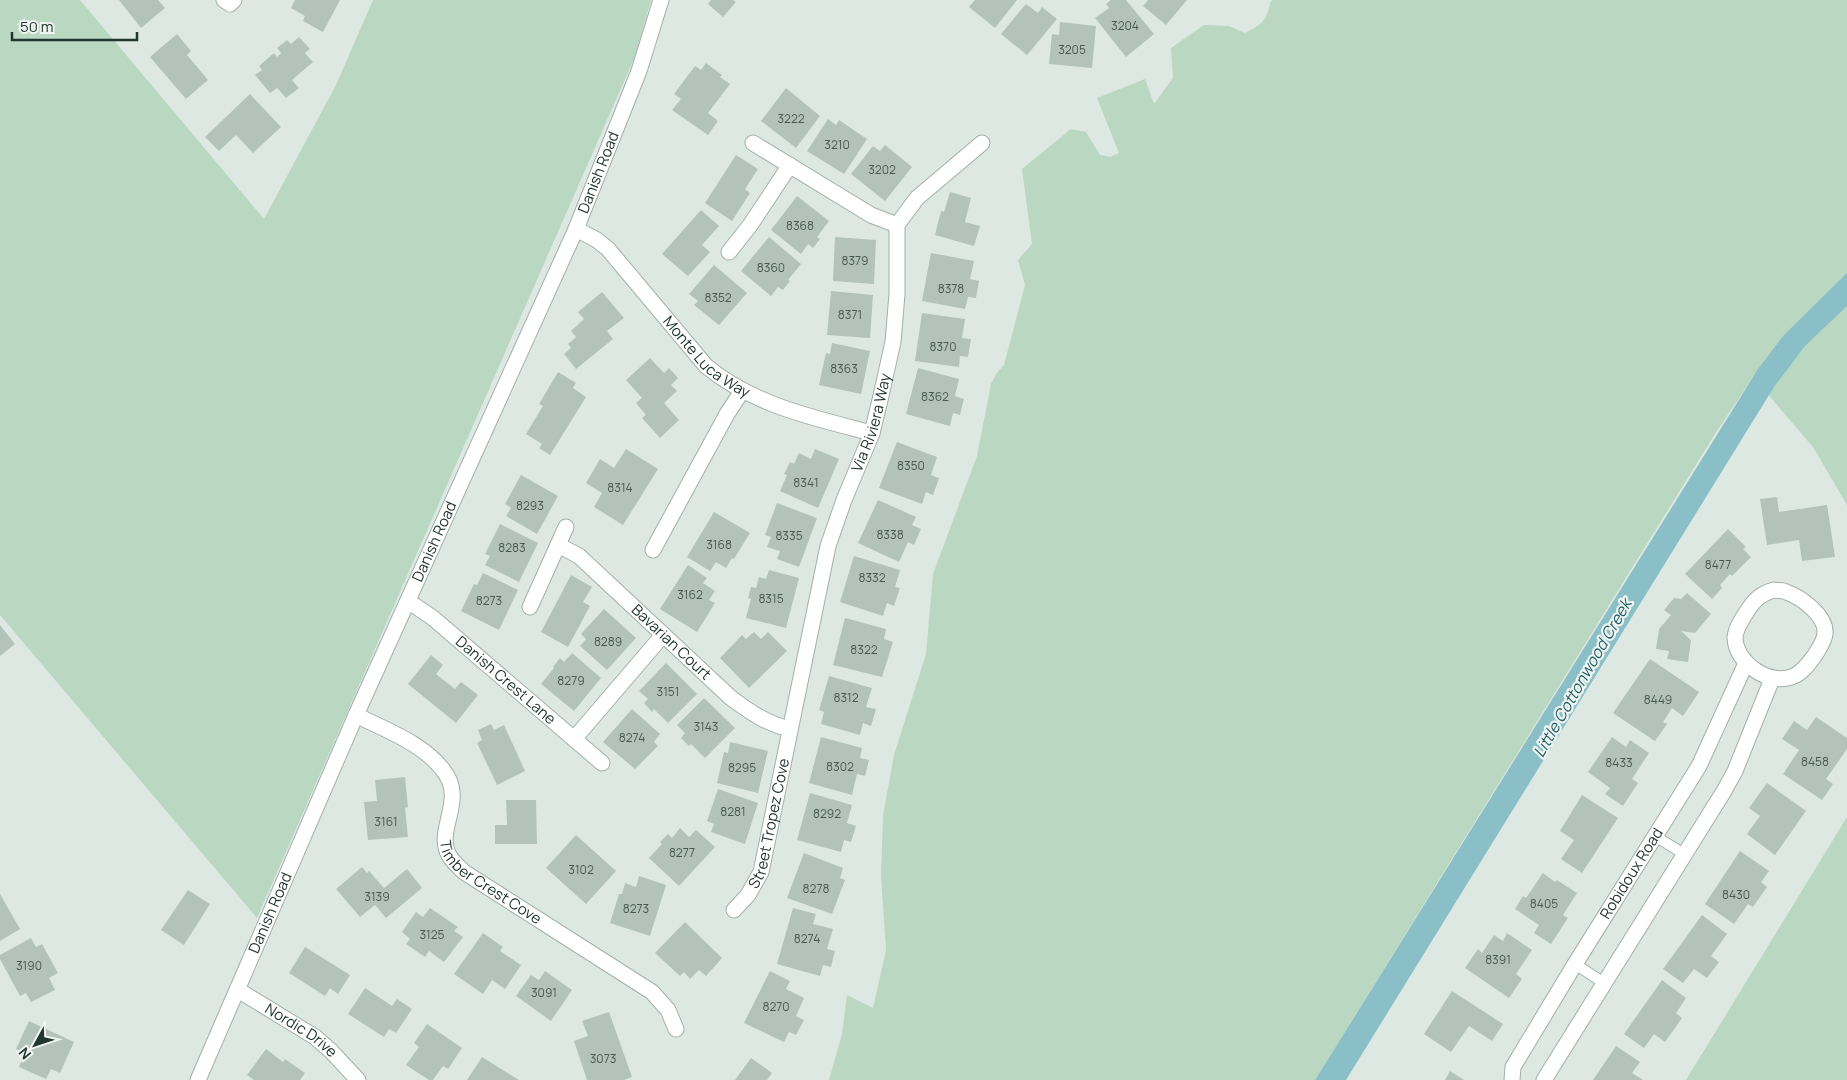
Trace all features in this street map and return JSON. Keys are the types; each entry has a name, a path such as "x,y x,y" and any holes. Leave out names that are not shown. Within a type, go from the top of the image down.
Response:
{"street":[{"name":"Danish Road","path":"198,1080 356,715 576,229 639,71 661,0"},
{"path":"753,143 871,215 898,225 917,198 982,143"},
{"path":"729,252 751,224 790,165"},
{"name":"Via Riviera Way","path":"790,729 828,546 844,500 872,432 892,342 897,294 898,225"},
{"name":"Monte Luca Way","path":"576,229 597,240 608,250 706,366 720,378 742,391 797,414 872,432"},
{"path":"653,550 726,414 742,391"},
{"path":"530,606 566,527"},
{"name":"Bavarian Court","path":"558,545 579,556 738,704 752,714 774,725 790,729"},
{"path":"1774,590 1786,592 1814,608 1821,619 1825,632 1822,643 1806,668 1795,676 1784,680 1772,679 1746,663 1736,648 1735,637 1738,625 1754,600 1764,593 1774,590"},
{"name":"Danish Crest Lane","path":"408,601 433,618 602,763"},
{"path":"574,739 663,635"},
{"name":"Robidoux Road","path":"1512,1080 1513,1067 1699,766 1746,663"},
{"path":"1544,1080 1735,771 1772,679"},
{"name":"Timber Crest Cove","path":"356,715 407,741 432,758 445,771 452,789 451,808 446,834 446,851 454,863 464,872 652,992 668,1010 676,1029"},
{"name":"Street Tropez Cove","path":"734,910 748,894 762,872 790,729"},
{"name":"Nordic Drive","path":"238,990 315,1038 331,1051 358,1080"}],"lane":[{"path":"1655,836 1684,854"},
{"path":"1575,964 1604,983"}],"green space":[{"path":"0,0 80,0 264,219 336,85 373,0 651,0 636,54 257,918 0,615"},
{"path":"1272,0 1847,0 1847,505 1813,447 1753,377 1715,434 1315,1080 829,1080 842,1034 847,995 873,1008 886,950 881,876 883,816 894,755 926,654 933,574 977,456 991,384 996,374 1004,365 1025,285 1018,260 1032,244 1022,169 1071,129 1086,132 1100,155 1110,157 1119,153 1097,98 1145,79 1154,104 1173,78 1171,48 1204,25 1229,26 1245,33 1262,22 1267,15"},
{"path":"1847,817 1847,1080 1686,1080"}],"water":[{"name":"Little Cottonwood Creek","path":"1847,273 1847,306 1805,346 1774,387 1346,1080 1315,1080 1758,369 1784,335"}],"building":[{"path":"119,0 158,0 165,8 141,28"},
{"path":"295,0 340,0 323,32 303,21 305,16 291,8"},
{"path":"711,0 733,0 736,2 723,17 708,4"},
{"path":"975,0 1017,0 995,28 969,7"},
{"path":"1111,0 1126,0 1154,34 1126,57 1095,18 1109,8 1106,4"},
{"path":"1148,0 1187,0 1166,25 1143,6"},
{"path":"1026,4 1038,13 1042,7 1057,19 1027,55 1001,34"},
{"path":"1060,22 1096,26 1092,68 1049,64 1052,34 1059,35"},
{"path":"177,34 191,51 187,55 208,80 186,99 150,57"},
{"path":"299,37 310,49 305,53 313,62 292,80 299,88 286,98 277,88 270,93 255,75 262,70 259,66 274,53 277,57 281,53 277,48 287,40 291,44"},
{"path":"706,63 722,75 720,77 730,84 708,113 718,121 708,135 672,110 681,99 674,94 695,66 701,70"},
{"path":"786,88 820,116 796,148 761,121"},
{"path":"250,94 281,127 253,153 236,135 219,151 205,137"},
{"path":"828,119 836,125 839,120 867,139 844,174 807,151"},
{"path":"885,145 912,167 885,201 851,174 873,146 880,151"},
{"path":"736,155 758,169 745,189 750,193 732,221 705,203"},
{"path":"950,192 971,198 965,222 980,226 974,246 935,235 941,211 944,212"},
{"path":"797,196 829,221 817,237 820,239 813,248 808,244 801,254 771,230"},
{"path":"701,210 719,226 702,245 710,252 688,276 662,254"},
{"path":"769,237 801,264 788,280 790,281 783,290 778,287 771,296 741,271"},
{"path":"835,237 876,240 874,284 833,281"},
{"path":"931,253 974,261 970,279 979,281 976,298 968,297 965,309 922,301"},
{"path":"714,265 747,293 719,325 694,305 698,301 689,294"},
{"path":"831,291 873,295 870,338 827,335"},
{"path":"602,292 624,318 607,331 613,339 576,369 564,354 571,348 568,344 576,337 571,331 584,319 578,312"},
{"path":"922,313 965,319 962,338 971,339 968,357 960,356 959,367 915,361"},
{"path":"832,343 870,351 861,394 819,385 826,353 830,354"},
{"path":"650,358 664,373 669,368 678,378 671,385 677,391 664,403 679,420 660,438 642,418 646,415 636,403 642,398 626,380"},
{"path":"918,368 959,379 955,396 964,399 960,415 953,413 950,426 906,414"},
{"path":"558,372 576,383 573,388 586,397 550,455 539,448 542,444 526,434 543,406 539,404"},
{"path":"897,442 937,457 931,475 939,478 933,495 926,492 922,504 879,488"},
{"path":"626,449 658,469 623,525 594,507 602,493 586,483 600,459 614,468"},
{"path":"815,449 839,459 818,508 780,491 787,475 784,474 790,462 794,464 799,453 811,459"},
{"path":"521,475 558,496 537,534 506,516 511,508 505,504"},
{"path":"1777,497 1779,512 1827,505 1835,557 1802,561 1799,540 1767,545 1760,499"},
{"path":"878,500 916,517 912,525 921,529 914,545 908,542 899,562 858,543"},
{"path":"777,503 817,518 799,567 777,559 780,551 767,547 771,537 765,535"},
{"path":"714,512 750,533 734,559 732,558 726,568 716,562 710,571 687,557"},
{"path":"500,524 538,543 519,582 485,565 490,556 485,554"},
{"path":"1728,529 1746,547 1743,549 1751,557 1732,576 1730,574 1720,585 1722,588 1712,599 1685,574"},
{"path":"854,556 900,570 895,587 900,588 894,606 887,603 883,616 840,602"},
{"path":"688,565 707,578 703,583 715,591 709,600 715,603 697,632 660,609"},
{"path":"769,570 799,578 786,628 746,618 751,599 748,598 751,587 756,588 759,577 766,579"},
{"path":"483,573 518,590 499,630 461,611 474,584 477,585"},
{"path":"571,575 592,587 583,602 590,606 568,647 541,632"},
{"path":"1687,593 1711,614 1695,633 1681,631 1691,640 1688,662 1667,659 1669,651 1656,649 1659,629 1671,615 1664,610 1674,598 1681,599"},
{"path":"604,609 636,638 607,670 580,646 586,639 581,634"},
{"path":"845,618 886,629 884,639 893,642 882,677 833,665"},
{"path":"0,625 15,644 0,656"},
{"path":"754,632 761,639 768,632 787,651 749,688 720,658 742,635 746,639"},
{"path":"572,653 601,678 574,711 541,684 560,658 564,662"},
{"path":"431,655 443,665 436,674 455,689 461,682 478,695 456,723 408,684"},
{"path":"1650,659 1699,692 1683,716 1672,708 1663,722 1667,724 1655,741 1613,713"},
{"path":"666,663 697,694 668,723 654,709 652,712 644,703 648,699 639,691"},
{"path":"829,676 872,688 866,707 876,709 871,726 863,723 860,735 821,724 824,712 819,710"},
{"path":"704,698 735,728 705,758 691,744 689,746 681,738 685,733 677,725"},
{"path":"632,709 660,734 654,742 658,746 635,769 603,742"},
{"path":"1816,717 1847,738 1847,749 1826,779 1833,784 1822,800 1783,774 1799,750 1782,739 1794,721 1807,730"},
{"path":"491,724 494,730 504,725 525,771 497,785 477,743 482,740 478,730"},
{"path":"821,737 862,748 860,758 869,760 865,776 857,774 852,795 809,783"},
{"path":"1612,737 1626,747 1630,740 1649,753 1632,779 1638,783 1623,806 1605,794 1610,788 1588,772"},
{"path":"730,742 768,751 758,793 717,783 724,752 728,753"},
{"path":"405,777 408,807 405,808 408,837 368,840 364,802 377,801 375,780"},
{"path":"1767,783 1806,811 1775,855 1747,834 1760,816 1749,808"},
{"path":"718,789 758,803 745,844 711,832 714,824 707,821"},
{"path":"810,793 852,805 847,823 856,826 851,842 844,840 841,852 797,840"},
{"path":"1582,795 1618,818 1582,873 1561,859 1574,840 1560,831"},
{"path":"506,800 536,800 537,844 495,844 495,825 507,825"},
{"path":"680,828 689,837 696,830 715,847 679,886 649,858 662,844 660,842 668,834 672,838"},
{"path":"576,835 616,871 586,904 546,868"},
{"path":"1740,851 1769,871 1761,882 1767,887 1753,907 1748,904 1734,924 1705,904"},
{"path":"804,853 843,868 840,878 845,880 832,914 787,898"},
{"path":"362,867 367,873 369,871 384,888 407,869 422,888 386,918 375,905 360,917 336,889"},
{"path":"1543,873 1555,882 1557,880 1577,893 1563,915 1568,918 1551,944 1534,933 1539,925 1515,909 1523,896 1526,898"},
{"path":"639,876 666,885 650,936 610,923 619,894 622,894 625,883 636,887"},
{"path":"188,890 210,904 184,945 161,930"},
{"path":"0,894 20,929 0,941"},
{"path":"430,908 458,927 454,931 463,937 444,962 429,951 425,957 406,944 410,939 402,932 416,912 423,917"},
{"path":"793,908 816,914 813,924 833,929 827,949 835,951 831,967 823,965 820,976 777,964"},
{"path":"1702,915 1727,934 1711,956 1719,962 1707,978 1694,969 1683,983 1663,969"},
{"path":"685,922 722,958 706,976 699,970 690,979 684,972 680,976 655,953"},
{"path":"483,933 503,947 500,951 521,965 505,989 492,980 483,994 454,974"},
{"path":"1507,933 1532,950 1516,974 1522,979 1509,998 1465,968 1478,949 1482,953 1494,935 1503,941"},
{"path":"31,938 36,947 42,944 58,973 49,978 55,990 31,1002 26,993 20,996 0,959 0,955"},
{"path":"305,947 350,975 338,994 330,988 325,996 289,973"},
{"path":"545,971 572,990 551,1021 516,996 531,975 539,980"},
{"path":"770,971 790,981 786,989 804,998 796,1016 804,1020 796,1035 789,1032 784,1042 744,1023"},
{"path":"1662,980 1686,998 1676,1013 1682,1018 1665,1042 1654,1034 1644,1048 1624,1034"},
{"path":"365,988 392,1006 397,999 412,1009 396,1033 389,1029 384,1037 348,1014"},
{"path":"1452,991 1503,1024 1492,1041 1469,1026 1451,1052 1424,1034"},
{"path":"609,1012 632,1077 624,1080 587,1080 574,1041 588,1036 582,1021"},
{"path":"29,1021 74,1042 60,1073 51,1069 46,1079 19,1067 25,1053 16,1049"},
{"path":"427,1024 462,1048 448,1069 443,1066 433,1080 429,1080 406,1065 419,1047 414,1043"},
{"path":"1616,1046 1640,1062 1632,1073 1643,1080 1593,1080"},
{"path":"266,1049 283,1062 285,1059 305,1073 300,1080 254,1080 247,1075"},
{"path":"482,1057 519,1080 467,1080"},
{"path":"751,1058 772,1073 767,1080 735,1080"},
{"path":"1450,1071 1464,1080 1445,1080"}]}
